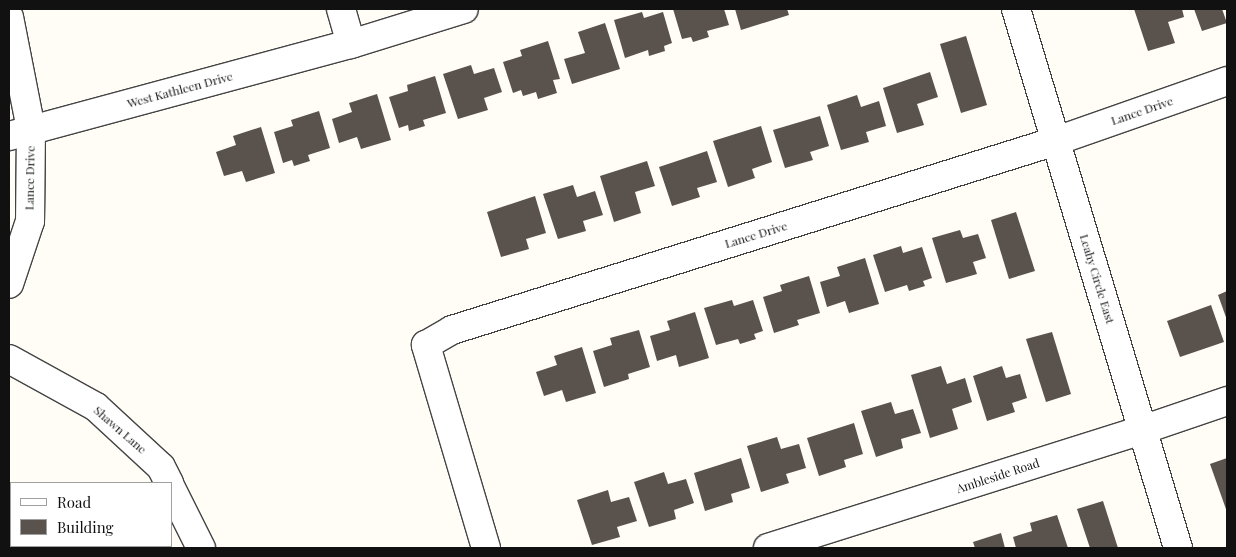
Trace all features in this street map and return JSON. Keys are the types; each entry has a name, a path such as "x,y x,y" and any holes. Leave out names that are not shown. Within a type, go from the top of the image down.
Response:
{"street":[{"path":"341,9 351,44"},
{"name":"West Kathleen Drive","path":"20,133 351,44 464,9"},
{"name":"Leahy Circle East","path":"1016,9 1178,548"},
{"name":"Lance Drive","path":"9,17 30,222 9,284"},
{"name":"Lance Drive","path":"486,548 426,345 452,330 1056,141 1227,81"},
{"name":"Shawn Lane","path":"9,359 96,408 161,466 169,482"},
{"name":"Ambleside Road","path":"768,548 1142,430 1227,401"},
{"path":"172,490 201,548"}],"building":[{"path":"673,9 724,9 729,25 707,31 709,37 693,42 691,37 682,39"},
{"path":"735,9 787,9 789,15 741,30"},
{"path":"1134,9 1182,9 1184,17 1168,22 1175,43 1148,51"},
{"path":"1194,9 1222,9 1227,23 1202,31"},
{"path":"642,12 644,18 663,12 672,43 664,46 665,51 649,56 648,50 625,58 614,20"},
{"path":"605,23 620,69 572,84 564,59 585,53 578,32"},
{"path":"966,36 987,105 961,113 940,44"},
{"path":"548,41 560,79 553,80 557,93 538,99 536,92 523,96 521,90 513,93 503,62 522,56 520,50"},
{"path":"471,65 474,74 494,68 502,92 484,98 488,110 458,119 443,74"},
{"path":"930,72 938,97 917,104 924,125 897,133 883,88"},
{"path":"435,76 446,113 423,120 425,126 409,131 408,125 399,128 389,97 408,91 407,85"},
{"path":"377,94 391,140 361,149 357,137 339,143 332,119 352,112 349,103"},
{"path":"857,95 861,107 879,101 886,126 866,132 869,142 841,150 827,105"},
{"path":"319,111 330,148 308,155 310,161 294,166 292,160 283,163 274,132 293,126 291,120"},
{"path":"820,116 829,146 810,152 813,160 785,168 773,130"},
{"path":"761,126 772,162 752,169 755,178 728,187 713,141"},
{"path":"261,127 275,173 246,182 242,171 224,176 216,152 236,145 233,136"},
{"path":"707,151 717,182 697,188 700,197 672,206 659,167"},
{"path":"647,161 655,186 635,192 641,213 614,222 600,176"},
{"path":"573,185 577,197 595,191 603,215 583,221 586,231 558,239 543,194"},
{"path":"535,196 546,233 526,239 529,249 501,257 487,212"},
{"path":"1016,212 1035,271 1009,279 991,220"},
{"path":"960,230 963,238 978,234 986,258 973,262 977,274 946,283 932,238"},
{"path":"901,246 903,253 922,247 932,278 923,281 925,286 909,291 907,285 885,292 873,255"},
{"path":"865,258 879,304 849,313 845,301 827,307 820,282 840,276 837,267"},
{"path":"809,276 820,313 797,320 799,325 774,333 763,297 782,291 780,285"},
{"path":"1227,291 1227,320 1218,295"},
{"path":"732,300 734,306 753,300 763,331 754,334 756,339 740,344 738,339 716,345 704,308"},
{"path":"1211,305 1224,342 1180,357 1167,321"},
{"path":"695,312 709,358 679,367 676,355 657,361 650,336 670,330 667,321"},
{"path":"639,330 650,367 628,374 629,379 604,387 593,351 612,345 610,338"},
{"path":"1052,332 1071,394 1046,402 1026,339"},
{"path":"582,347 596,393 566,402 562,390 544,396 536,372 557,365 554,356"},
{"path":"941,366 947,384 965,378 972,402 952,409 958,429 930,438 911,375"},
{"path":"1002,366 1006,378 1020,374 1027,398 1012,403 1015,412 987,421 973,376"},
{"path":"891,402 895,414 913,409 921,433 901,439 903,448 876,457 861,411"},
{"path":"854,423 863,454 844,460 846,467 819,476 807,438"},
{"path":"777,437 781,449 799,444 806,468 786,474 789,483 761,492 747,446"},
{"path":"741,458 750,488 731,494 733,502 705,511 694,473"},
{"path":"1227,458 1227,512 1210,464"},
{"path":"664,472 668,484 686,479 694,503 674,510 676,519 649,527 634,482"},
{"path":"608,490 611,502 629,497 637,521 617,527 620,537 592,545 577,500"},
{"path":"1103,501 1118,548 1090,548 1077,509"},
{"path":"1057,515 1068,548 1016,548 1013,537 1032,531 1030,523"},
{"path":"1001,533 1005,548 975,548 973,542"}]}
